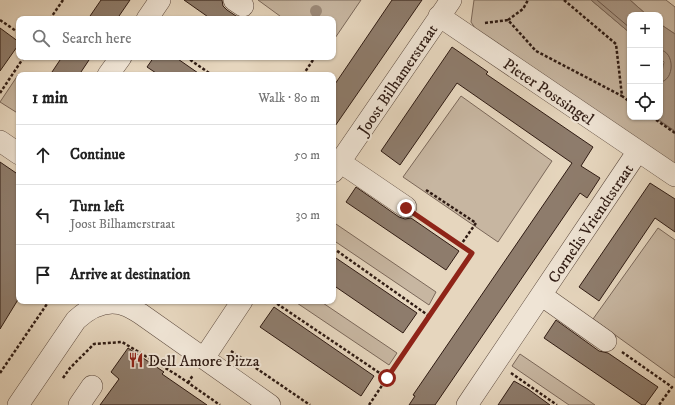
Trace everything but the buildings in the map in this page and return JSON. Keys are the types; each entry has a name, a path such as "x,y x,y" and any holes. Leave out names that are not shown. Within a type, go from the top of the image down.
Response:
{"street":[{"path":"149,16 160,0"},
{"name":"Pieter Postsingel","path":"448,14 675,176"},
{"name":"Joost Bilhamerstraat","path":"406,208 337,167 448,14"},
{"path":"110,72 118,60"},
{"path":"0,141 16,152"},
{"name":"Cornelis Vriendtstraat","path":"467,405 638,151"},
{"name":"Cornelis Vriendtstraat","path":"541,295 606,341"},
{"path":"18,405 76,320 86,311 103,304"},
{"path":"120,304 141,314 270,405"},
{"path":"204,358 237,304"},
{"path":"79,405 92,386"}],"path":[{"path":"52,16 63,0"},
{"path":"448,14 508,20 523,9 528,0"},
{"path":"564,0 616,44 622,96"},
{"path":"0,20 16,31"},
{"path":"508,20 536,51 627,100"},
{"path":"0,93 22,60"},
{"path":"190,60 208,72"},
{"path":"305,72 313,60"},
{"path":"656,120 675,133"},
{"path":"426,190 476,223 460,246"},
{"path":"369,405 472,253 406,208"},
{"path":"336,250 429,316"},
{"path":"0,373 47,304"},
{"path":"278,304 387,378"},
{"path":"606,341 672,387 659,405"},
{"path":"61,380 70,368 94,344 122,342 177,375 220,405"},
{"path":"496,363 558,405"}],"shaded area":[{"path":"258,0 361,0 336,37 336,16 280,16"},
{"path":"474,0 591,0 627,30 627,120 658,120 675,132 675,167 477,31 471,22"},
{"path":"630,0 666,0 675,7 675,34 663,26 663,12 644,12"},
{"path":"16,78 16,112 0,102"},
{"path":"461,96 552,161 498,242 403,177"},
{"path":"336,224 436,292 429,305 336,242"},
{"path":"658,228 675,240 675,378 593,319"},
{"path":"298,304 324,304 397,353 389,365"},
{"path":"520,354 595,405 569,405 512,366"}],"water":[{"path":"591,0 630,0 644,12 627,12 627,30"},
{"path":"663,26 675,34 675,131 659,120 663,120"}],"place":[{"name":"Dell Amore Pizza","path":"136,360"}],"route":[{"path":"387,378 472,253 406,208"}]}
